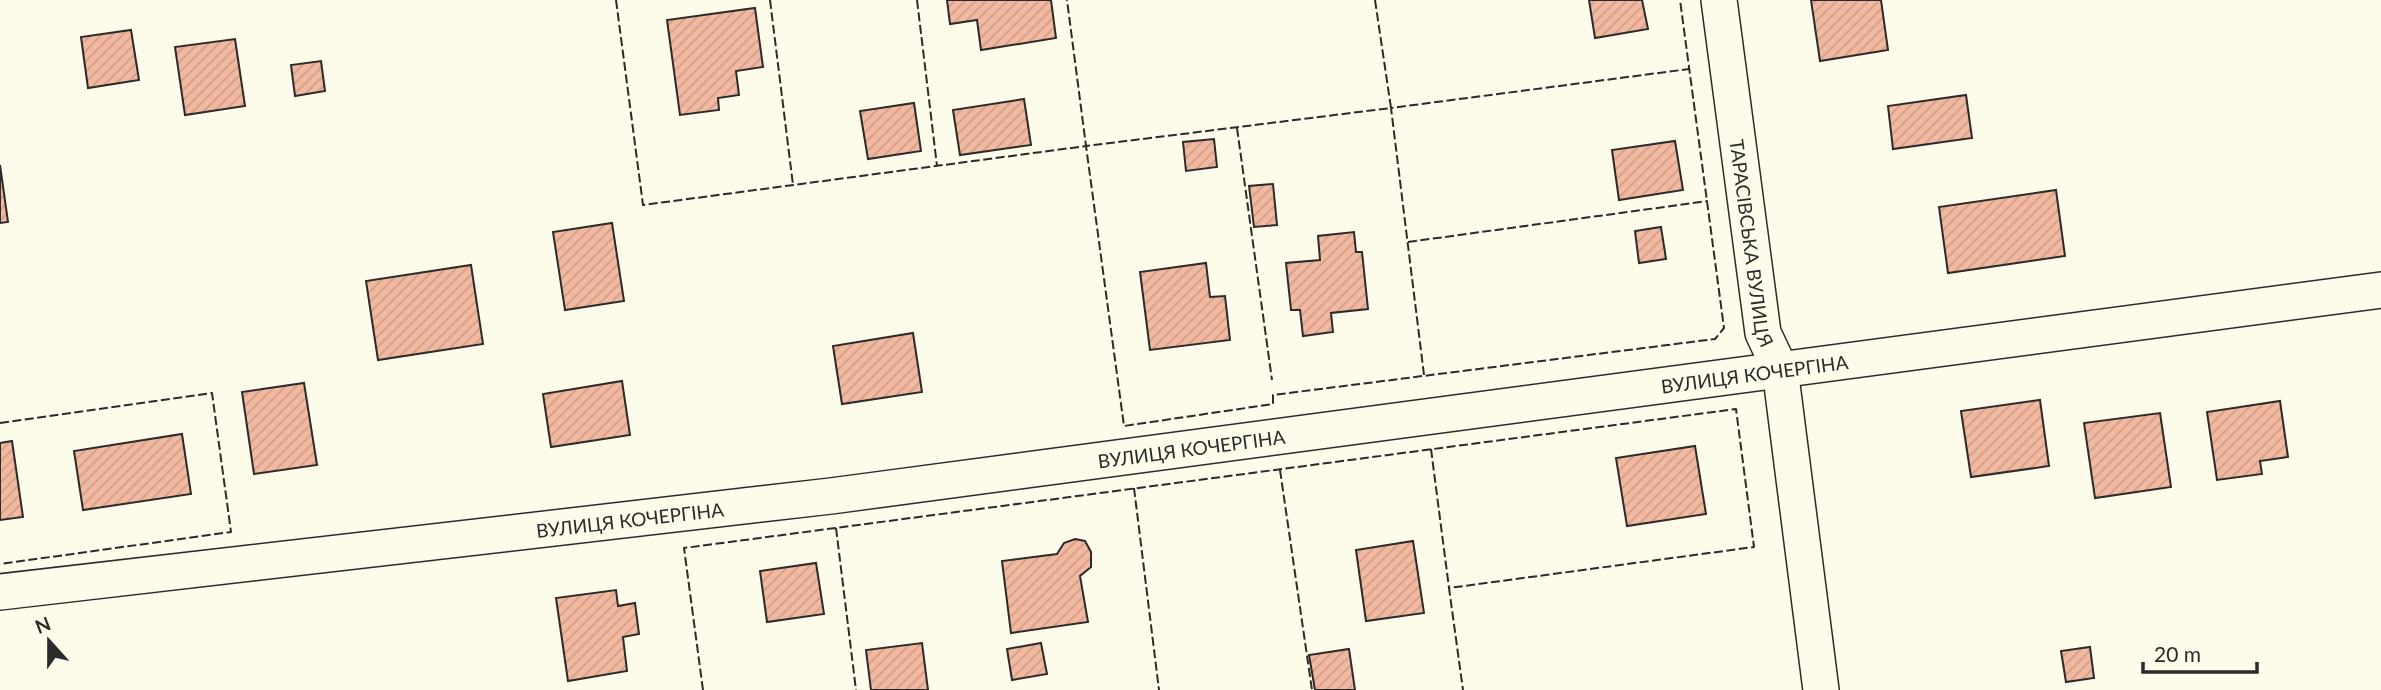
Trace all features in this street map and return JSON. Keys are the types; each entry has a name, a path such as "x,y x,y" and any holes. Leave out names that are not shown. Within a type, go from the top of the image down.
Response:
{"street":[{"name":"ТАРАСІВСЬКА ВУЛИЦЯ","path":"1719,0 1763,333 1780,369 1821,690"},
{"name":"ВУЛИЦЯ КОЧЕРГІНА","path":"0,592 831,495 2381,289"}],"building":[{"path":"947,0 1051,0 1056,38 981,50 977,20 950,24"},
{"path":"1589,0 1642,0 1648,29 1595,38"},
{"path":"1811,0 1881,0 1888,50 1820,61"},
{"path":"755,8 763,67 736,71 739,95 718,98 719,110 680,115 667,20"},
{"path":"131,30 139,80 88,88 81,37"},
{"path":"235,39 245,106 185,115 175,47"},
{"path":"321,61 325,91 295,96 291,65"},
{"path":"1966,95 1972,138 1893,149 1888,106"},
{"path":"1024,99 1031,145 960,155 953,110"},
{"path":"914,103 921,151 868,159 860,111"},
{"path":"1214,139 1217,167 1186,171 1183,142"},
{"path":"1675,141 1683,190 1619,200 1612,150"},
{"path":"0,165 8,222 0,223"},
{"path":"1273,184 1277,225 1254,227 1249,186"},
{"path":"2056,190 2065,256 1948,273 1939,207"},
{"path":"612,223 624,301 565,310 553,232"},
{"path":"1661,227 1666,259 1639,263 1635,231"},
{"path":"1354,232 1356,252 1362,252 1368,309 1331,313 1333,332 1303,336 1300,310 1291,310 1286,263 1320,260 1318,236"},
{"path":"1206,263 1210,297 1225,296 1230,340 1150,350 1140,272"},
{"path":"471,265 483,344 378,360 366,281"},
{"path":"913,333 922,392 842,404 833,346"},
{"path":"622,381 630,435 551,447 543,394"},
{"path":"304,383 317,465 254,474 242,392"},
{"path":"2040,400 2049,466 1971,477 1961,411"},
{"path":"2280,401 2288,457 2260,461 2262,474 2217,480 2207,412"},
{"path":"2160,413 2171,487 2095,498 2084,423"},
{"path":"182,434 191,494 83,510 74,451"},
{"path":"12,441 23,517 0,520 0,443"},
{"path":"1695,446 1706,514 1627,526 1616,458"},
{"path":"1075,539 1085,541 1091,552 1091,567 1080,576 1088,622 1011,633 1002,561 1057,554 1064,543"},
{"path":"1413,541 1424,613 1366,621 1356,550"},
{"path":"816,563 824,614 767,622 760,571"},
{"path":"616,590 618,606 635,603 639,634 623,637 627,671 568,681 556,598"},
{"path":"922,643 928,690 871,690 866,650"},
{"path":"1041,643 1047,674 1012,680 1007,649"},
{"path":"2090,647 2094,678 2066,682 2061,651"},
{"path":"1349,649 1355,690 1315,690 1309,655"}],"fence":[{"path":"616,0 643,205 1086,146 1067,0"},
{"path":"770,0 793,185"},
{"path":"917,0 937,166"},
{"path":"1375,0 1391,108 1086,146 1124,426 1273,404 1273,395 1715,339 1724,328 1680,0"},
{"path":"1424,375 1391,108 1689,69"},
{"path":"1237,128 1272,380"},
{"path":"1408,242 1708,201"},
{"path":"0,423 212,393 231,532 0,564"},
{"path":"703,690 684,548 1736,409 1754,547 1449,588 1463,690"},
{"path":"1431,449 1449,588"},
{"path":"1280,470 1312,690"},
{"path":"1134,488 1159,690"},
{"path":"836,528 856,690"}]}
